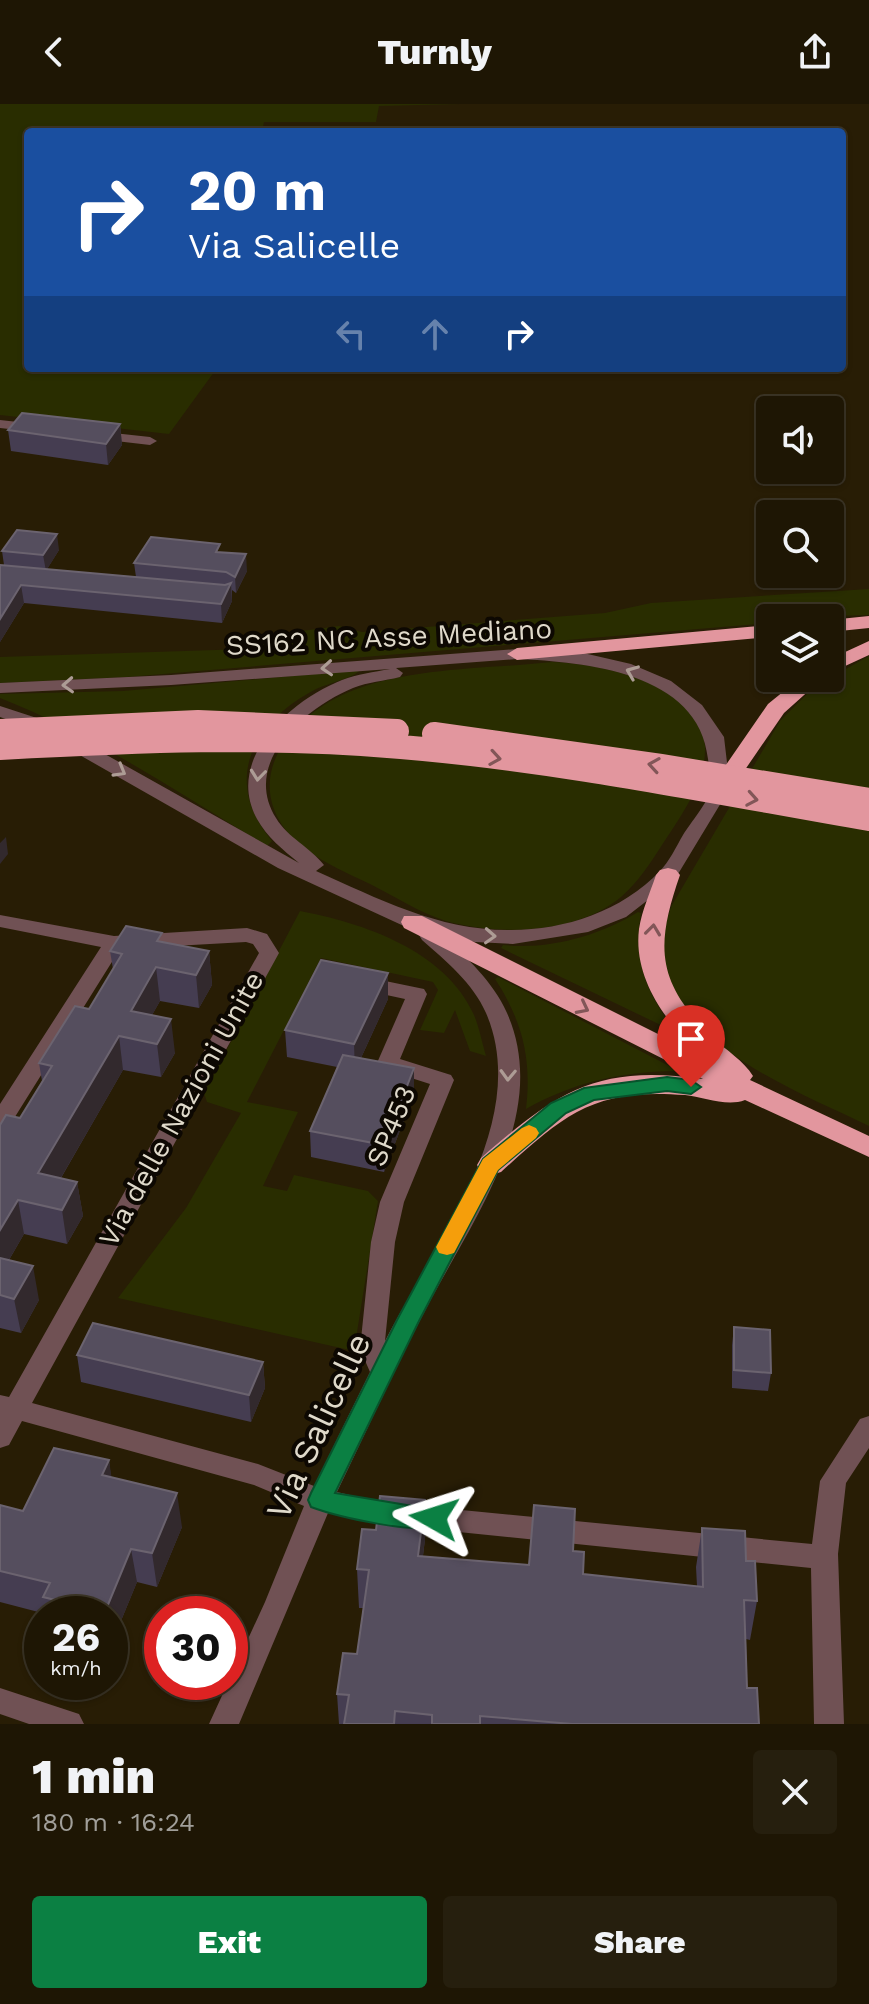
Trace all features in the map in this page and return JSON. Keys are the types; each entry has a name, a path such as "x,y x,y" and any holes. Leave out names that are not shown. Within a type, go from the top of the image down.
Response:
{"highway":[{"path":"844,625 869,622"},
{"path":"517,654 756,632"},
{"path":"844,660 869,647"},
{"path":"721,788 776,709 796,692"},
{"path":"0,731 88,723 202,722 407,732 483,739 869,800"},
{"path":"0,748 194,739 329,743 455,752 869,819"},
{"path":"668,875 651,934 653,966 660,989 672,1011 711,1051 769,1101"},
{"path":"413,922 769,1101 869,1147"},
{"path":"491,1165 559,1108 591,1093 667,1084 769,1101"}],"street":[{"path":"0,424 45,429"},
{"path":"75,433 150,441"},
{"name":"SS162 NC Asse Mediano","path":"0,688 171,680 517,654 579,657 625,668 665,685 696,709 715,737 721,788"},
{"path":"355,894 288,849 264,819 256,787 258,763 274,736 309,704 344,685 457,660"},
{"path":"0,711 40,725 285,864 413,922 475,935 513,937 549,933 588,925 616,913 668,875 721,788"},
{"name":"Via delle Nazioni Unite","path":"0,921 114,943 247,935 265,942 269,953 8,1407 0,1437"},
{"name":"Via Salicelle","path":"224,1724 279,1602 320,1500 491,1165 506,1105 510,1073 507,1035 489,994 471,973 413,922"},
{"path":"0,1122 114,943"},
{"name":"SP453","path":"335,978 417,994 388,1063 443,1080 392,1202 383,1242 372,1349 383,1372"},
{"path":"8,1407 258,1475 320,1500 380,1513 824,1557"},
{"path":"829,1724 824,1557 833,1481 869,1427"},
{"path":"0,1701 69,1724"}],"green space":[{"path":"0,104 460,104 379,106 376,122 264,122 263,128 24,128 24,372 214,372 169,434 0,415"},
{"path":"869,589 869,615 844,616 844,604 756,604 756,624 127,677 0,683 0,657 246,649 249,638 339,626 362,632 605,613 651,603"},
{"path":"869,656 869,1126 797,1092 721,1046 691,1018 670,985 663,948 672,905 780,721 809,692 844,692 844,670"},
{"path":"552,662 621,673 667,692 686,707 699,724 705,746 702,772 677,823 638,879 621,897 603,909 560,925 513,930 446,921 318,858 295,840 278,818 271,797 270,776 276,757 286,739 301,723 335,698 377,682 402,677"},
{"path":"360,670 316,689 294,703 275,718 251,754 247,775 248,796 257,818 272,841 267,846 103,747 0,698 0,694 123,691"},
{"path":"300,911 375,932 423,957 461,992 474,1015 486,1056 470,1051 455,1010 444,1033 420,1030 438,990 433,982 321,958 247,1102 298,1112 263,1186 287,1191 294,1175 368,1191 378,1201 354,1351 118,1298 186,1208 241,1113 207,1102 204,1093"},
{"path":"641,913 639,949 643,971 651,993 673,1031 501,948 503,945 538,945 573,939 607,928"},
{"path":"498,977 679,1071 638,1073 600,1080 562,1092 526,1109 527,1073 523,1041 512,1010 495,979"}],"building":[{"path":"22,413 120,424 106,444 8,430"},
{"path":"17,530 57,534 43,555 2,551"},
{"path":"151,537 220,544 216,552 246,554 235,577 226,572 134,563"},
{"path":"0,565 225,585 231,583 221,604 21,585 0,619"},
{"path":"126,926 162,933 157,941 209,951 196,975 156,967 131,1011 171,1019 157,1044 119,1036 38,1173 77,1182 62,1210 18,1200 0,1230 0,1125 6,1115 20,1118 52,1066 39,1063 75,1006 89,1009 122,954 110,951"},
{"path":"321,960 388,973 354,1044 285,1030"},
{"path":"343,1055 414,1068 384,1145 310,1131"},
{"path":"0,1258 33,1266 14,1299 0,1295"},
{"path":"93,1323 263,1362 249,1395 77,1355"},
{"path":"734,1327 770,1330 771,1373 734,1370"},
{"path":"54,1448 109,1460 102,1475 177,1493 152,1553 131,1549 112,1596 44,1596 50,1583 0,1571 0,1505 23,1511"},
{"path":"380,1496 425,1500 418,1556 529,1565 534,1505 575,1509 573,1551 584,1552 583,1574 703,1587 702,1528 745,1531 746,1561 755,1561 757,1601 744,1600 747,1688 757,1688 759,1724 572,1724 480,1716 480,1724 432,1724 432,1715 395,1711 394,1724 344,1724 349,1695 337,1694 343,1653 357,1654 369,1570 357,1569 362,1529 376,1530"}],"slow traffic":[{"path":"447,1247 491,1165 529,1133"}],"route":[{"path":"434,1518 380,1513 320,1500 408,1320 491,1165 559,1108 591,1093 667,1084 691,1087"}]}
